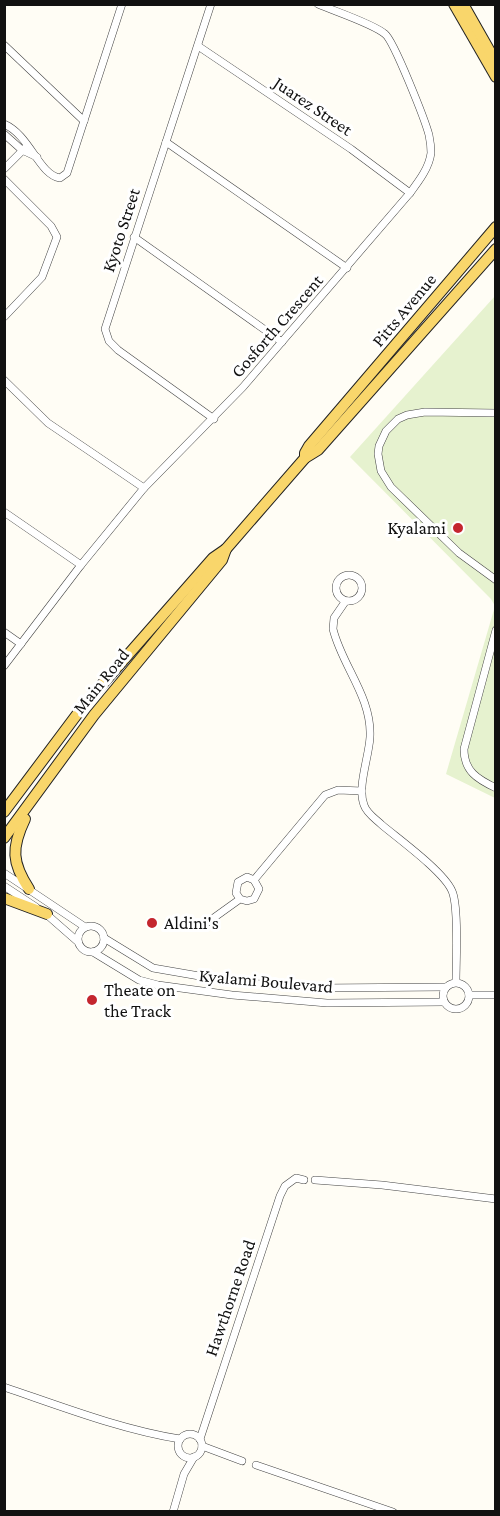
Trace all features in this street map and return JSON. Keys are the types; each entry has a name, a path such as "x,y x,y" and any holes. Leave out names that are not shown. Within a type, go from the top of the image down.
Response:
{"main road":[{"path":"454,4 495,76"},
{"path":"463,4 495,62"},
{"name":"Pitts Avenue","path":"340,417 495,227"},
{"name":"Pitts Avenue","path":"340,417 495,249"},
{"name":"Main Road","path":"4,812 84,705 213,558 226,549 305,458 309,446 340,417"},
{"name":"Main Road","path":"4,838 94,715 222,560 226,549"},
{"path":"29,889 19,874 14,848 16,838 35,797"},
{"path":"4,898 47,914"}],"street":[{"name":"Kyoto Street","path":"211,4 107,322 107,337 118,350 214,418"},
{"name":"Gosforth Crescent","path":"4,666 81,565 144,489 214,418 347,268 410,193 428,164 430,144 423,119 388,36 378,29 318,4"},
{"path":"4,124 16,130 29,144 50,174 55,177 63,176 69,168 121,5"},
{"path":"4,45 84,121"},
{"name":"Juarez Street","path":"198,46 351,149 410,193"},
{"path":"4,134 22,150 37,158"},
{"path":"166,142 347,268"},
{"path":"4,169 29,144"},
{"path":"4,179 55,231 57,237 42,277 4,317"},
{"path":"134,237 282,342"},
{"path":"4,380 48,423 144,489"},
{"path":"495,413 425,412 407,415 398,419 386,431 378,454 381,471 391,487 459,553 495,580"},
{"path":"4,512 81,565"},
{"path":"348,602 345,602 334,618 333,629 367,710 370,737 362,791 363,802 372,816 438,874 452,891 455,908 456,982"},
{"path":"495,630 469,726 464,756 469,771 495,788"},
{"path":"4,632 21,644"},
{"path":"254,880 325,795 338,790 362,791"},
{"name":"Kyalami Boulevard","path":"4,873 86,927 98,928 104,938 153,968 234,982 327,988 446,987"},
{"path":"201,927 240,899 251,900 257,896 259,889 254,880 247,877 238,882 236,893 240,899"},
{"name":"Kyalami Boulevard","path":"4,886 47,914 77,941 83,950 93,952 130,975 148,983 232,995 315,1002 444,1002"},
{"path":"77,941 79,933 86,927"},
{"path":"93,952 101,948 104,938"},
{"path":"456,982 467,988 470,995 467,1003 461,1008 452,1008 444,1002 443,995 446,987 456,982"},
{"path":"470,995 495,995"},
{"name":"Hawthorne Road","path":"198,1439 280,1196 285,1186 296,1178 304,1180"},
{"path":"315,1180 382,1185 495,1199"},
{"path":"4,1387 179,1443"},
{"path":"179,1443 186,1434 242,1461"},
{"path":"173,1512 184,1474 194,1457 200,1453 198,1439"},
{"path":"179,1443 183,1456 184,1474"},
{"path":"183,1456 194,1457"},
{"path":"256,1465 393,1512"}],"green space":[{"name":"Kyalami","path":"495,296 495,606 491,599 350,457"},
{"path":"495,606 495,798 446,774"}],"place":[{"name":"Kyalami","path":"458,528"},
{"name":"Aldini's","path":"152,923"},
{"name":"Theate on the Track","path":"92,1000"}]}
